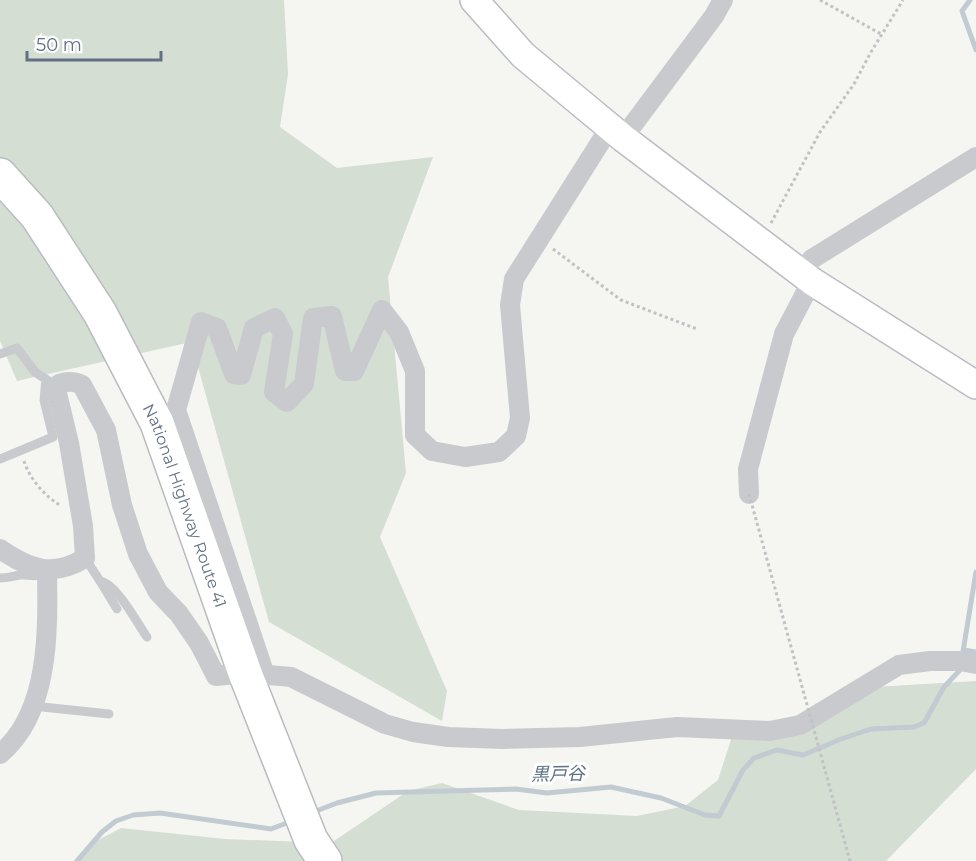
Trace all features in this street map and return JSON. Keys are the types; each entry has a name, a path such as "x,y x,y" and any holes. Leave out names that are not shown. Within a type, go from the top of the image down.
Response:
{"highway":[{"name":"National Highway Route 41","path":"0,175 37,216 100,313 157,423 255,674 291,792 318,850"}],"street":[{"path":"474,0 523,55 617,133 807,277 976,385"},
{"path":"255,674 176,410 201,322 217,328 234,374 241,375 254,328 275,318 283,334 274,392 287,402 303,384 313,318 332,316 345,371 354,371 382,310 399,332 415,371 415,435 432,451 465,457 499,452 516,436 520,418 510,305 514,279 537,240 617,133 714,16 723,0"},
{"path":"749,494 750,459 784,334 807,290 807,277 812,259 976,157"},
{"path":"51,383 59,384 68,381 82,385 106,430 122,505 138,554 158,592 179,614 199,643 216,676 255,674 291,677 385,724 413,732 448,737 504,739 580,737 677,728 770,731 800,724 899,665 930,661 959,661 976,664"},
{"path":"0,549 13,558 46,571 72,566 85,558 82,521 69,443 57,401 56,389 51,383"},
{"path":"0,754 21,733 33,706 48,631 46,571"}],"lane":[{"path":"0,354 17,348 35,372 51,383 44,400 53,437 0,459"},
{"path":"85,558 117,609"},
{"path":"0,578 21,575 34,577 46,571"},
{"path":"100,581 106,582 116,591 147,637"},
{"path":"33,706 109,714"}],"path":[{"path":"820,0 882,34"},
{"path":"761,243 820,132 855,84 903,0"},
{"path":"537,240 621,300 697,329"},
{"path":"20,451 26,468 48,498 82,521"},
{"path":"749,494 850,861"}],"shaded area":[{"path":"0,0 284,0 288,74 280,127 337,168 433,157 388,277 406,473 380,537 447,691 442,721 269,622 191,342 17,381 0,341"},
{"path":"976,681 976,769 886,861 80,861 89,845 121,828 225,839 331,843 408,791 442,783 519,810 637,816 685,806 718,780 735,727 777,725 873,687"}],"waterway":[{"path":"970,0 962,11 976,50"},
{"name":"黒戸谷","path":"311,813 337,803 376,793 516,789 547,793 611,787 661,798 705,815 719,816 743,770 754,758 777,750 803,755 871,729 914,727 924,723 944,687 960,670 976,572"},
{"name":"黒戸谷","path":"964,650 976,652"},
{"name":"黒戸谷","path":"77,861 102,832 116,821 133,815 160,813 271,829 292,821"}]}
